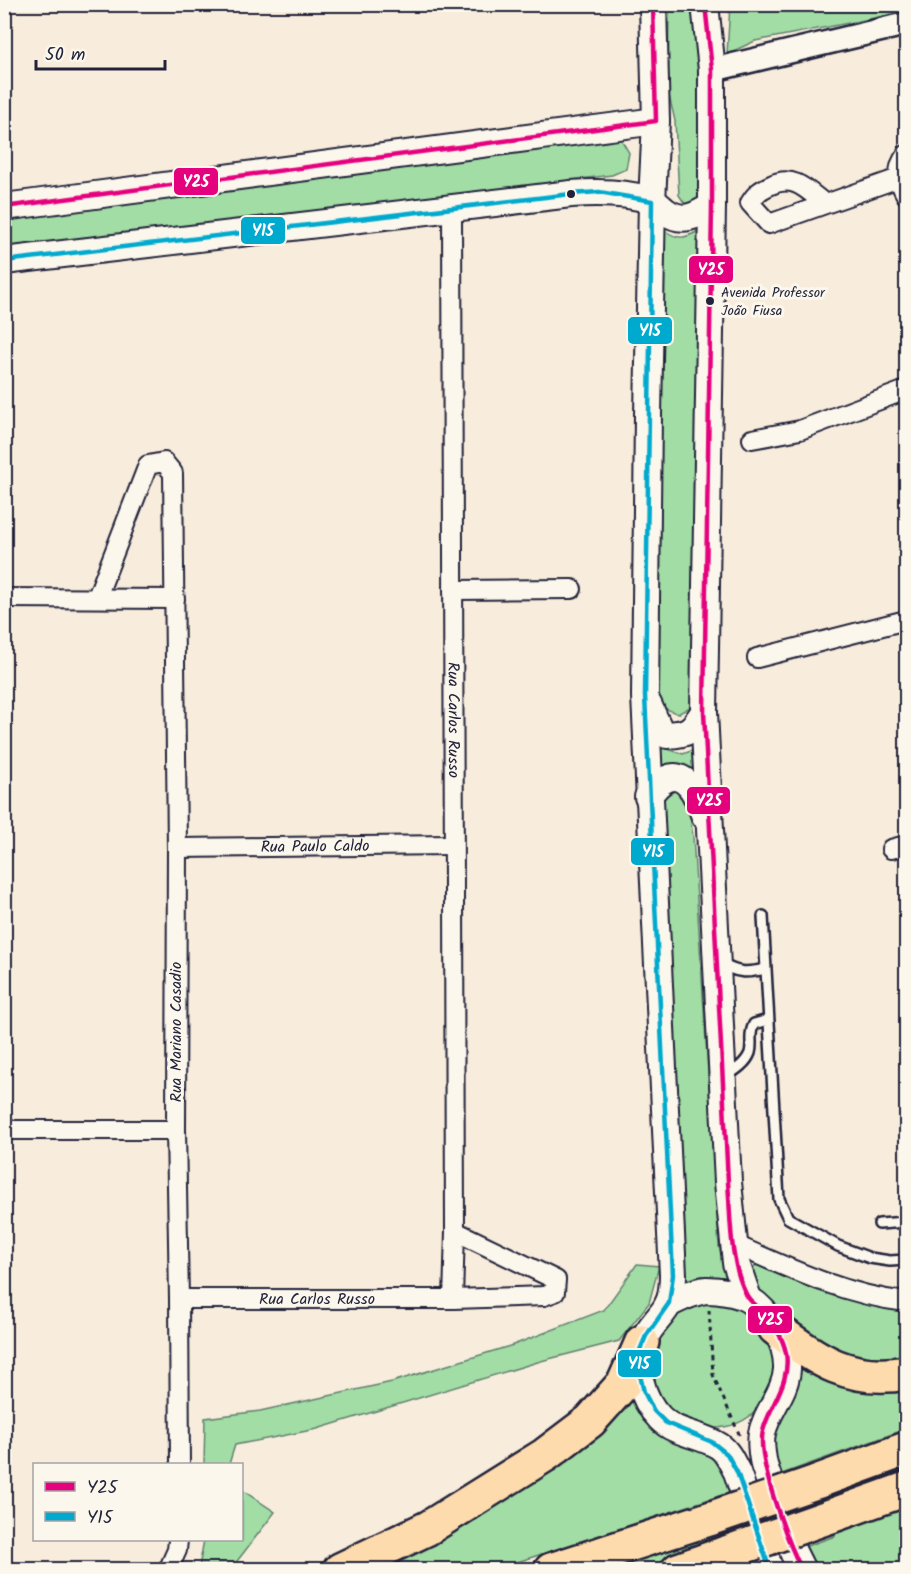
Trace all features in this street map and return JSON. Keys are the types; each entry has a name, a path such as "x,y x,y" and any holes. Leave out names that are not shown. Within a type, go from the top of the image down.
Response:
{"highway":[{"path":"775,1328 805,1352 826,1364 870,1374 906,1373"},
{"path":"340,1569 428,1528 545,1455 591,1421 624,1383 642,1342"},
{"path":"551,1569 712,1518 906,1449"},
{"path":"678,1569 906,1489"}],"main road":[{"path":"653,4 656,121 652,201 645,696 673,1287 668,1304 652,1324 642,1342 639,1370 643,1391 661,1419 676,1429 719,1446 730,1458 737,1472 770,1569"},
{"path":"705,4 712,70 712,206 704,712 723,1078 734,1245 738,1271 748,1298 762,1311 783,1342 787,1370 784,1384 762,1434 764,1465 793,1552 802,1569"},
{"path":"4,207 656,121"},
{"path":"4,261 599,192 652,201 680,219 692,218 712,206"},
{"path":"645,696 659,729 667,735 691,731 704,712"},
{"path":"648,796 657,783 665,779 673,777 682,780 690,786 711,827"},
{"path":"668,1304 708,1290 748,1298"}],"street":[{"path":"712,70 906,24"},
{"path":"906,155 899,177 906,195"},
{"path":"825,204 899,177"},
{"name":"Rua Carlos Russo","path":"452,208 455,1231 453,1299"},
{"path":"752,439 800,430 906,390"},
{"name":"Rua Mariano Casadio","path":"97,597 148,465 164,462 173,473 180,1463"},
{"path":"453,590 572,589"},
{"path":"4,598 175,599"},
{"path":"758,658 906,620"},
{"name":"Rua Paulo Caldo","path":"177,848 453,844"},
{"path":"4,1130 176,1130"},
{"name":"Rua Carlos Russo","path":"179,1299 453,1299 544,1296 555,1292 556,1280 455,1231"},
{"path":"734,1245 819,1281 890,1300 906,1302"},
{"path":"167,1569 177,1550 178,1541"}],"lane":[{"path":"763,916 779,1199 788,1218 838,1246 870,1258 890,1261 906,1260"},
{"path":"717,959 727,968 738,972 765,969"},
{"path":"723,1078 742,1065 750,1053 750,1031 754,1024 768,1020"},
{"path":"879,1224 906,1222"}],"green space":[{"path":"906,4 906,12 755,41 727,54 730,5"},
{"path":"669,5 697,5 705,200 697,205 685,204 679,195 675,121 668,91"},
{"path":"621,139 629,153 626,169 612,175 5,250 4,218"},
{"path":"664,230 682,237 700,230 697,703 678,714 664,708 654,691"},
{"path":"661,747 683,754 696,749 696,777 662,770"},
{"path":"671,786 687,796 693,836 719,1246 728,1277 702,1276 681,1284 656,798"},
{"path":"758,1262 906,1310 906,1364 831,1356 764,1300 757,1286 753,1269"},
{"path":"637,1264 659,1266 649,1303 619,1341 541,1361 317,1429 235,1445 229,1463 204,1463 205,1418 260,1411 392,1382 513,1345 604,1310"},
{"path":"713,1302 737,1307 757,1321 771,1341 776,1365 771,1389 757,1409 737,1423 713,1428 689,1423 669,1409 655,1389 650,1365 655,1341 669,1321 689,1307"},
{"path":"796,1356 906,1381 906,1429 776,1476 771,1436"},
{"path":"633,1389 714,1457 734,1491 496,1569 360,1570"},
{"path":"906,1461 906,1479 822,1509 816,1494"},
{"path":"243,1491 275,1512 231,1569 194,1569 199,1567 204,1541 243,1541"},
{"path":"906,1505 906,1569 819,1569 810,1562 801,1548 835,1536 833,1532"},
{"path":"725,1526 731,1540 647,1569 598,1570"}],"transit line":[{"name":"Y25","path":"4,207 656,121 653,4"},
{"name":"Y25","path":"705,4 712,70 712,206 704,712 731,1224 740,1281 751,1301 773,1324 786,1353 786,1374 766,1421 762,1444 775,1500 802,1570"},
{"name":"Y15","path":"4,261 571,194 599,192 652,201 645,696 673,1275 669,1303 646,1336 640,1350 639,1371 644,1392 654,1411 666,1423 712,1442 727,1454 737,1472 770,1570"}],"place":[{"name":"Avenida Professor João Fiusa","path":"710,301"}]}
